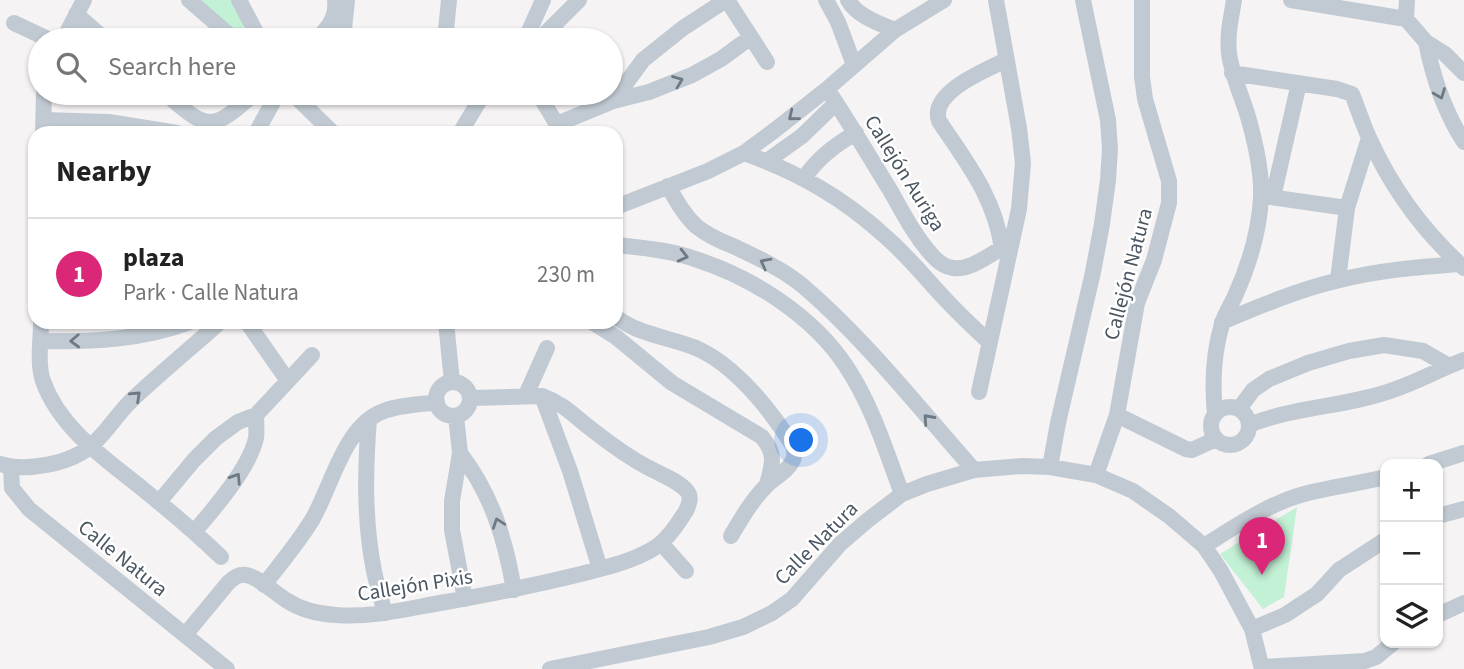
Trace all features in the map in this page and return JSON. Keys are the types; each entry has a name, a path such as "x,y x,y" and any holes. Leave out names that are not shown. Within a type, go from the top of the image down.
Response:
{"street":[{"path":"189,0 221,28"},
{"path":"239,0 253,28"},
{"path":"446,28 449,0"},
{"path":"530,28 543,0"},
{"path":"550,28 579,0"},
{"path":"623,87 643,60 683,28 727,0 767,62"},
{"path":"826,0 838,22 854,65"},
{"path":"848,0 852,7 865,16 895,30"},
{"path":"623,204 708,171 744,153 827,89 923,6 944,0"},
{"path":"979,392 1007,247 1019,209 1023,163 996,0"},
{"name":"Callejón Natura","path":"1050,467 1093,272 1108,180 1108,120 1083,0"},
{"name":"Callejón Natura","path":"1096,475 1117,415 1137,303 1154,260 1169,203 1169,181 1145,99 1142,77 1142,0"},
{"path":"1234,0 1228,33 1229,51 1233,74 1251,125 1267,196"},
{"path":"1292,0 1406,19 1426,43 1445,54 1464,73"},
{"path":"1406,19 1407,0"},
{"path":"69,28 81,5 97,28"},
{"path":"327,28 341,5"},
{"path":"341,5 344,28"},
{"path":"18,20 28,28"},
{"path":"249,28 250,23"},
{"path":"623,98 649,92 692,75 751,37"},
{"path":"1426,43 1440,95 1464,142"},
{"path":"1006,60 966,80 950,92 942,100 937,114 975,174 1007,247"},
{"path":"1233,74 1337,89 1352,94 1369,138 1400,192 1425,228 1462,266"},
{"path":"1215,414 1213,371 1222,322 1236,295 1249,259 1299,83"},
{"name":"Callejón Auriga","path":"827,89 918,237 941,264 951,268 964,267 1007,247"},
{"path":"767,161 802,136 836,103"},
{"path":"44,105 44,126 109,122 134,126"},
{"path":"180,105 201,121 213,123 222,120 240,105"},
{"path":"259,126 269,105"},
{"path":"304,105 326,126"},
{"path":"464,126 477,105"},
{"path":"545,105 558,126"},
{"path":"563,126 605,105"},
{"path":"804,178 824,153 856,133"},
{"path":"1338,280 1347,208 1369,138"},
{"name":"Callejón Auriga","path":"744,153 804,178 839,200 888,238 989,342"},
{"path":"668,187 681,209 695,225 800,283 834,313 974,470"},
{"path":"1267,196 1347,208"},
{"path":"623,246 658,249 696,259 780,300 814,327 846,366 871,412 902,495"},
{"path":"1222,322 1338,280 1377,272 1462,266"},
{"path":"623,327 696,348 718,361 755,395 787,437 795,453 794,459 767,485 740,519 731,536"},
{"path":"41,329 42,379 64,419 91,447 221,556"},
{"path":"41,341 114,340 168,329"},
{"path":"6,466 44,466 68,459 91,447 131,399 212,329"},
{"path":"255,329 288,380"},
{"path":"447,329 452,382"},
{"path":"622,329 672,383 762,437 769,445 773,460 767,485"},
{"path":"1239,409 1253,390 1269,379 1308,363 1349,351 1384,345 1423,351 1456,363"},
{"path":"547,348 534,396 570,471 600,569"},
{"path":"159,502 216,438 238,422 256,415 312,355"},
{"path":"1249,425 1281,414 1393,390 1456,363"},
{"path":"452,382 465,386 471,398 467,410 456,416 446,415 437,402 440,389 452,382"},
{"path":"471,398 534,396"},
{"name":"Callejón Pixis","path":"249,575 289,602 317,614 349,616 385,613 514,590 600,569 635,557 661,543 687,509 690,496 687,491 614,447 555,401 534,396"},
{"path":"185,635 228,583 236,576 249,575 311,522 346,448 369,419 393,408 437,402"},
{"path":"1226,407 1239,409 1244,413 1249,425 1248,432 1240,442 1227,445 1216,439 1212,433 1212,420 1215,414 1226,407"},
{"path":"194,532 231,486 246,462 256,439 256,415"},
{"path":"1117,415 1185,449 1192,450 1216,439"},
{"path":"456,416 460,453 452,501 452,530 465,599"},
{"path":"369,419 367,521 374,570 385,613"},
{"path":"762,437 774,420"},
{"path":"460,453 482,484 500,525 514,590"},
{"path":"1443,460 1464,453"},
{"name":"Calle Natura","path":"6,466 12,488 29,509 227,669"},
{"name":"Calle Natura","path":"550,669 709,637 743,627 772,613 792,599 840,544 902,495 927,484 992,467 1050,467 1096,475 1133,491 1169,516 1204,546 1221,571 1252,629 1262,668"},
{"path":"1204,546 1254,515 1281,502 1380,478"},
{"path":"1443,515 1464,509"},
{"path":"661,543 687,570"},
{"path":"1252,629 1285,615 1317,594 1339,570 1380,543"},
{"path":"1443,613 1464,603"},
{"path":"1262,668 1365,661 1376,657 1387,648"}],"green space":[{"path":"195,0 232,0 244,24 242,28 229,28"},
{"path":"1297,507 1284,597 1263,609 1220,554"}],"place":[{"name":"plaza","path":"1262,575"}]}
